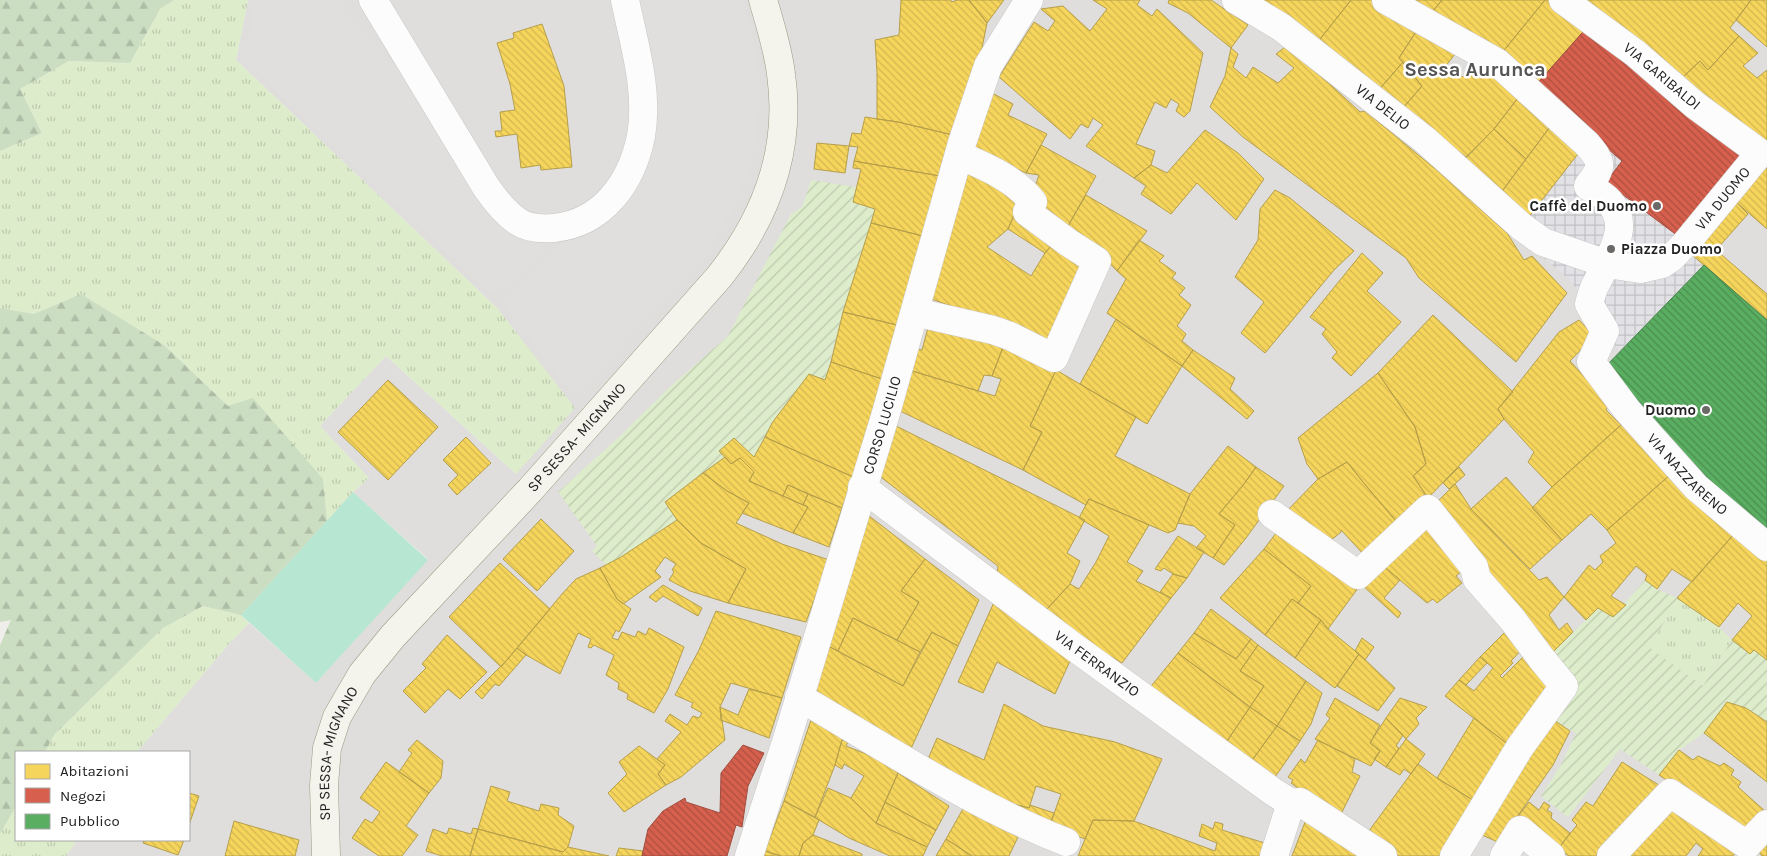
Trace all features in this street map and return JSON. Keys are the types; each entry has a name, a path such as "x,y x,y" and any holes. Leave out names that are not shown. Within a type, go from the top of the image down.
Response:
{"street":[{"path":"373,0 486,187 499,205 518,222 542,229 568,226 595,215 621,187 635,158 641,136 644,102 626,0"},
{"name":"SP SESSA- MIGNANO","path":"326,856 324,785 327,748 337,717 362,674 393,636 530,490 719,277 733,260 753,228 777,168 783,117 780,65 763,0"},
{"name":"CORSO LUCILIO","path":"749,856 787,740 916,312 959,155 988,66 1029,0"},
{"name":"VIA DELIO","path":"1236,0 1281,27 1426,140 1522,227 1543,242 1607,264"},
{"path":"1386,0 1498,63 1588,144 1598,156 1600,163 1599,171 1588,186 1608,200 1617,217 1619,228 1618,240 1607,264"},
{"name":"VIA GARIBALDI","path":"1563,0 1635,53 1695,105 1760,153"},
{"name":"VIA DUOMO","path":"1607,264 1640,269 1662,264 1671,258 1686,243 1760,153"},
{"path":"916,312 993,330 1010,336 1054,358 1097,261 1027,212 1032,202 1023,190 994,170 959,155"},
{"name":"VIA NAZZARENO","path":"1607,264 1596,283 1589,304 1605,331 1591,362 1627,410 1696,487 1767,546"},
{"name":"VIA FERRANZIO","path":"862,487 1074,647 1291,803 1300,802 1383,856"},
{"path":"1272,514 1358,575 1428,509 1474,567 1477,579 1512,619 1564,686 1520,747 1460,847 1497,856"},
{"path":"799,697 948,784 1027,827 1066,842"},
{"path":"1611,856 1670,793 1747,846 1767,824"},
{"path":"1274,856 1291,803"},
{"path":"1504,856 1520,830 1552,856"}],"shaded area":[{"path":"248,0 1767,0 1767,856 66,856 76,841 190,841 190,751 138,751 249,623 316,683 428,559 353,492 369,478 320,426 386,356 516,474 498,309 236,60"},
{"path":"255,0 345,0 334,4 409,81 548,240 493,294 329,142 245,58"},
{"path":"636,0 742,0 747,12 756,49 760,83 757,130 752,159 744,182 729,215 710,247 573,393 504,303 563,243 587,235 608,222 626,202"},
{"name":"Piazza Duomo","path":"1594,136 1622,161 1606,182 1678,236 1691,254 1704,265 1619,351 1589,304 1569,279 1515,234 1567,167"}],"green space":[{"path":"0,0 174,0 160,9 130,63 69,61 20,89 42,133 0,151"},
{"path":"174,0 248,0 236,60 498,309 575,408 516,474 386,356 320,426 369,478 353,492 327,521 323,479 228,406 164,345 81,294 34,314 0,308 0,151 42,133 20,89 69,61 130,63 160,9"},
{"path":"811,180 856,187 853,202 875,209 843,312 825,380 809,374 772,423 754,457 734,438 719,451 725,457 665,501 677,520 606,565 592,551 597,546 558,492 618,438 671,386 728,336 791,214 802,207"},
{"path":"81,294 164,345 228,406 253,398 323,479 327,521 241,615 203,606 163,628 54,735 46,751 15,751 15,808 0,834 0,645 11,620 0,622 0,308 34,314"},
{"path":"353,492 428,560 316,683 241,615"},
{"path":"1645,580 1657,589 1677,598 1650,648 1703,686 1732,640 1750,654 1754,650 1767,660 1767,722 1746,708 1727,702 1704,733 1679,750 1659,775 1620,749 1568,817 1541,796 1561,765 1576,733 1551,718 1548,657 1598,608 1613,617"},
{"path":"1677,598 1719,627 1732,640 1703,686 1649,648"},
{"path":"203,606 241,615 249,623 138,751 46,751 54,735 163,628"},
{"path":"15,808 15,841 76,841 66,856 0,856 0,834"}],"building: Abitazioni":[{"path":"901,0 951,0 951,2 969,0 987,23 980,58 953,135 877,119 875,40 899,35"},
{"path":"969,0 1004,0 987,23"},
{"path":"1093,0 1140,0 1137,5 1152,16 1157,9 1203,53 1190,111 1184,117 1176,111 1179,104 1171,99 1166,108 1155,102 1136,144 1155,151 1151,165 1134,178 1086,146 1103,125 1093,118 1088,128 1081,124 1070,139 999,77 1034,22 1048,31 1055,21 1041,9 1063,6 1090,31 1107,9"},
{"path":"1169,0 1211,0 1248,25 1231,48 1188,13 1168,3"},
{"path":"1256,0 1351,0 1317,43"},
{"path":"1351,0 1377,0 1419,27 1399,58 1403,62 1377,92 1317,43"},
{"path":"1401,0 1442,0 1428,17"},
{"path":"1442,0 1545,0 1501,54 1428,17"},
{"path":"1545,0 1555,0 1590,24 1535,86 1501,54"},
{"path":"1584,0 1751,0 1730,28 1739,36 1708,70 1700,61 1683,77"},
{"path":"1751,0 1767,0 1767,47 1736,20"},
{"path":"542,24 564,86 572,167 541,170 540,165 521,168 517,134 496,137 495,131 502,131 500,112 515,110 510,84 497,43 514,38 513,33"},
{"path":"1419,27 1458,50 1445,67 1463,77 1477,59 1521,94 1494,129 1466,157 1402,109 1422,86 1399,58"},
{"path":"1739,36 1758,53 1743,66 1757,78 1767,70 1767,145 1726,118 1683,77 1700,61 1708,70"},
{"path":"1285,47 1360,112 1365,111 1439,172 1507,233 1524,260 1532,256 1567,293 1516,362 1419,278 1406,258 1243,137 1210,107 1225,76 1231,48 1238,54 1233,67 1246,78 1253,67 1278,83 1294,68 1276,54"},
{"path":"1403,62 1422,86 1402,109 1377,92"},
{"path":"992,93 1013,104 1008,115 1047,134 1026,173 974,149"},
{"path":"1521,94 1552,124 1526,159 1494,129"},
{"path":"865,117 898,122 953,135 940,176 854,161 858,147 849,146 852,133 861,134"},
{"path":"1552,124 1581,150 1528,218 1500,194"},
{"path":"1494,129 1526,159 1500,194 1462,162"},
{"path":"1205,130 1238,153 1264,179 1236,220 1197,183 1171,214 1141,194 1146,186 1134,178 1151,165 1167,173"},
{"path":"817,143 849,146 845,173 814,169"},
{"path":"1041,145 1096,176 1068,226 1040,204 1035,187 1039,175 1026,173"},
{"path":"854,161 940,176 923,236 871,223 875,209 853,202 861,169 853,168"},
{"path":"966,167 1021,199 1008,229 987,247 1031,276 1054,242 1088,265 1053,347 989,320 929,298"},
{"path":"1767,167 1767,229 1736,202"},
{"path":"1275,190 1290,198 1354,251 1334,270 1265,353 1241,333 1264,302 1235,277 1258,240 1260,209"},
{"path":"1086,195 1147,231 1117,271 1087,240 1068,226"},
{"path":"1021,199 1054,242 1045,253 1008,229"},
{"path":"1736,202 1748,214 1716,250 1767,294 1767,320 1691,254"},
{"path":"871,223 923,236 897,325 843,312"},
{"path":"1139,240 1164,256 1159,261 1176,273 1172,278 1185,288 1179,295 1191,305 1177,326 1186,334 1182,341 1193,350 1182,366 1107,313 1126,279 1117,271"},
{"path":"1362,253 1383,273 1367,291 1401,322 1351,376 1332,358 1337,352 1322,334 1326,329 1310,317"},
{"path":"843,312 897,325 882,379 831,362"},
{"path":"1433,315 1513,392 1498,409 1504,419 1428,498 1413,476 1426,464 1415,427 1378,373"},
{"path":"1116,319 1182,366 1147,424 1080,384"},
{"path":"1579,320 1594,336 1570,361 1609,404 1606,410 1621,425 1552,487 1528,462 1534,452 1504,419 1498,409 1559,332"},
{"path":"929,324 1005,342 992,376 984,375 978,391 909,370 915,349 922,350"},
{"path":"1005,342 1056,370 1030,426 1042,432 1023,470 898,410 909,370 995,396 1001,379 992,376"},
{"path":"1193,350 1235,378 1230,389 1254,411 1247,419 1182,366"},
{"path":"831,362 882,379 853,477 765,437 772,423 809,374 825,380"},
{"path":"1056,370 1136,417 1115,456 1190,494 1175,530 1168,533 1089,499 1086,505 1023,470 1042,432 1030,426"},
{"path":"1378,373 1415,427 1426,464 1413,476 1428,498 1400,526 1347,462 1318,479 1307,464 1298,438"},
{"path":"388,380 438,427 388,480 338,432"},
{"path":"1621,425 1670,475 1607,530 1591,514 1562,540 1532,508 1552,487"},
{"path":"896,426 1085,520 1067,553 1080,561 1070,584 1047,609 997,578 998,566 878,475"},
{"path":"466,437 491,463 457,495 448,485 458,475 443,460"},
{"path":"765,437 853,477 842,508 788,485 783,496 749,481 754,472 740,458 731,464 719,451 734,438 754,457"},
{"path":"1228,446 1256,467 1219,514 1235,525 1213,558 1196,548 1206,536 1194,526 1178,523 1190,494"},
{"path":"725,457 731,464 740,458 754,472 749,481 808,507 793,533 742,513 749,503 727,491 703,473"},
{"path":"1347,462 1400,526 1367,558 1341,530 1324,546 1282,516 1318,479"},
{"path":"1256,467 1284,486 1224,565 1213,558 1235,525 1219,514"},
{"path":"1459,467 1465,475 1449,489 1443,483"},
{"path":"703,473 727,491 749,503 736,523 782,544 829,560 806,622 728,603 746,569 701,543 677,520 665,502"},
{"path":"1670,475 1735,533 1692,582 1672,569 1657,589 1645,580 1647,575 1636,566 1611,596 1626,605 1613,617 1598,608 1586,620 1564,597 1589,565 1595,570 1603,562 1600,556 1616,543 1607,530"},
{"path":"1506,477 1562,540 1530,569 1471,509"},
{"path":"1455,484 1471,509 1539,580 1547,577 1564,597 1549,615 1559,630 1567,623 1573,632 1548,657 1481,574 1435,504"},
{"path":"788,485 808,494 803,505 783,496"},
{"path":"808,494 842,508 829,547 793,533 808,507 803,505"},
{"path":"1089,499 1149,525 1127,562 1143,571 1136,581 1171,598 1122,663 1076,637 1047,609 1070,584 1079,589 1109,536 1079,518"},
{"path":"864,512 925,559 901,591 919,602 897,640 853,618 838,651 826,645"},
{"path":"1427,518 1468,566 1456,576 1462,583 1437,603 1433,599 1427,603 1381,564"},
{"path":"541,519 574,551 537,591 503,559"},
{"path":"677,520 701,543 746,569 728,603 690,591 669,580 676,564 665,557 655,571 661,577 623,604 617,599 600,568 621,557"},
{"path":"1280,528 1361,584 1328,629 1321,620 1298,603 1311,586 1264,549"},
{"path":"1735,533 1767,558 1767,660 1754,650 1750,654 1732,640 1752,616 1738,603 1719,627 1677,598"},
{"path":"1178,536 1204,552 1187,578 1173,574 1164,568 1161,571 1155,569"},
{"path":"1264,549 1311,586 1298,603 1292,599 1265,635 1220,598"},
{"path":"925,559 979,600 958,646 932,632 920,652 897,640 919,602 901,591"},
{"path":"500,563 550,609 501,667 449,617"},
{"path":"1381,564 1400,580 1384,598 1401,613 1398,618 1361,584"},
{"path":"600,568 617,599 631,609 619,632 616,630 612,638 618,640 622,632 635,637 638,631 646,635 649,628 684,647 668,689 654,713 627,699 628,694 618,689 619,683 606,675 614,655 594,645 591,648 588,647 591,639 578,633 560,674 517,648 576,579"},
{"path":"1173,574 1187,578 1171,598 1160,592"},
{"path":"663,585 702,608 698,616 663,596 656,602 649,597"},
{"path":"1292,599 1321,620 1295,658 1265,635"},
{"path":"995,600 1070,661 1055,694 997,662 983,693 958,682"},
{"path":"1211,609 1251,639 1236,659 1194,633"},
{"path":"716,611 801,637 782,698 731,683 720,707 725,740 681,777 666,785 658,774 665,765 657,759 681,732 665,721 670,714 687,725 693,716 699,718 702,713 691,707 693,703 675,695 699,650"},
{"path":"853,618 920,652 903,686 838,651"},
{"path":"1321,620 1328,629 1359,654 1335,688 1295,658"},
{"path":"1509,628 1523,648 1511,661 1513,663 1500,676 1502,678 1527,653 1555,684 1506,743 1445,696 1459,680 1474,691 1493,668 1480,657"},
{"path":"932,632 958,646 909,753 812,696 826,645 903,686"},
{"path":"1194,633 1236,659 1251,639 1258,645 1240,671 1264,686 1250,707 1178,653"},
{"path":"447,635 487,672 460,699 448,689 425,713 403,691 426,668 422,664"},
{"path":"1362,638 1374,647 1365,660 1355,651"},
{"path":"1258,645 1306,681 1277,726 1250,707 1264,686 1240,671"},
{"path":"517,648 526,655 499,686 495,684 482,699 475,692"},
{"path":"1178,653 1250,707 1225,744 1148,690"},
{"path":"1359,654 1395,688 1378,711 1337,686"},
{"path":"1480,657 1487,663 1466,685 1459,680"},
{"path":"1306,681 1322,693 1311,724 1300,741 1277,726"},
{"path":"749,689 782,698 769,738 721,720 720,707 738,715"},
{"path":"1335,698 1380,725 1370,743 1380,751 1371,766 1315,739 1330,718 1326,715"},
{"path":"1400,698 1427,707 1416,718 1419,724 1406,739 1386,718"},
{"path":"1727,702 1746,708 1767,722 1767,782 1704,733"},
{"path":"1004,704 1043,726 1115,742 1162,759 1134,821 1093,820 1085,839 1050,825 1061,794 1036,786 1029,808 998,800 928,759 937,738 984,760"},
{"path":"1250,707 1277,726 1250,763 1225,744"},
{"path":"812,717 843,736 835,765 815,817 784,801"},
{"path":"1386,718 1403,735 1396,746 1399,748 1386,767 1374,759 1380,751 1370,743"},
{"path":"1474,718 1509,745 1476,802 1437,778"},
{"path":"1551,718 1570,731 1553,765 1510,827 1502,844 1480,834"},
{"path":"1277,726 1300,741 1273,780 1250,763"},
{"path":"1406,739 1425,754 1411,774 1404,769 1400,775 1386,767"},
{"path":"417,740 443,761 441,778 429,793 399,772 412,753 408,750"},
{"path":"842,740 848,742 846,746 876,758 898,773 876,823 851,798 864,776 844,764 842,769 835,765"},
{"path":"1318,740 1355,759 1352,772 1360,776 1339,818 1291,783 1293,780 1288,777 1301,759 1305,763"},
{"path":"639,746 665,765 658,774 666,785 624,812 608,793 627,774 619,762"},
{"path":"1679,750 1693,760 1698,756 1720,766 1724,763 1734,770 1731,775 1741,782 1738,787 1765,811 1746,834 1659,775"},
{"path":"386,762 429,793 406,826 418,835 402,856 379,856 352,838 365,819 372,823 380,812 360,798"},
{"path":"1622,762 1662,787 1605,844 1596,856 1569,856 1558,849 1577,825 1572,820 1586,802 1593,806"},
{"path":"1418,764 1476,802 1446,856 1399,856 1366,835"},
{"path":"898,773 949,806 936,830 885,802"},
{"path":"491,786 510,792 507,801 539,811 541,804 559,808 558,815 574,826 568,847 563,852 478,829"},
{"path":"828,788 851,798 876,823 927,847 923,856 890,856 849,838 819,820 815,817"},
{"path":"190,793 199,796 190,822"},
{"path":"784,801 819,820 813,835 803,843 799,856 781,856 765,851"},
{"path":"885,802 936,830 927,847 876,823"},
{"path":"1529,802 1539,810 1544,802 1550,806 1547,810 1552,813 1551,818 1570,833 1558,849 1516,819"},
{"path":"1013,804 1029,808 1030,805 1054,813 1050,825"},
{"path":"964,807 1018,837 1009,856 972,856 946,839"},
{"path":"1672,809 1738,850 1733,856 1698,856 1703,849 1696,843 1686,856 1627,856"},
{"path":"1307,817 1365,856 1292,856"},
{"path":"1093,820 1134,821 1215,851 1217,843 1199,836 1202,824 1213,829 1215,822 1223,824 1222,830 1268,844 1264,856 1078,856"},
{"path":"234,821 299,840 295,856 225,856"},
{"path":"449,828 471,834 473,828 478,829 470,856 442,856 426,851 433,829 447,834"},
{"path":"478,829 563,852 568,847 609,856 470,856"},
{"path":"1767,834 1767,856 1762,856 1755,847"},
{"path":"813,835 862,854 862,856 799,856 803,843"},
{"path":"946,839 972,856 936,856"},
{"path":"144,841 184,841 178,855 143,843"},
{"path":"619,848 643,851 642,856 616,856"},
{"path":"765,851 781,856 764,856"}],"building: Negozi":[{"path":"1590,24 1745,154 1678,236 1606,182 1622,161 1535,86"},
{"path":"743,745 764,753 748,786 742,827 736,825 727,856 642,856 648,829 663,811 685,798 686,802 720,813 721,773"}],"building: Pubblico":[{"name":"Duomo","path":"1704,265 1767,320 1767,533 1681,459 1606,366"}],"place":[{"name":"Caffè del Duomo","path":"1657,206"},
{"name":"Piazza Duomo","path":"1611,249"},
{"name":"Duomo","path":"1706,410"}],"district":[{"name":"Sessa Aurunca","path":"1475,69"}]}
